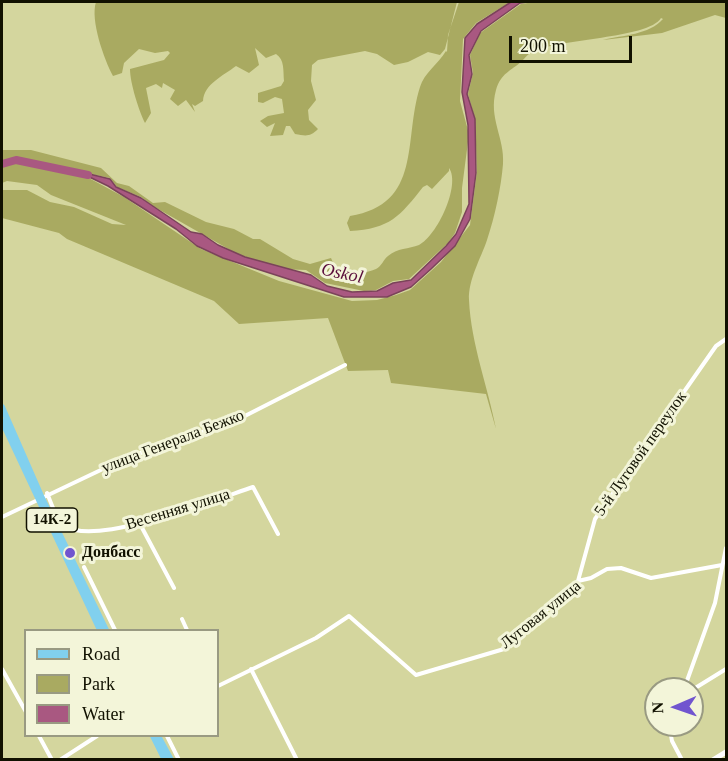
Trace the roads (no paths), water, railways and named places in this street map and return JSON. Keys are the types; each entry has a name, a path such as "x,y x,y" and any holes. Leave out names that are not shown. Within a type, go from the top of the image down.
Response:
{"main road":[{"name":"14К-2","path":"2,407 100,629"},
{"name":"14К-2","path":"2,421 106,629"},
{"path":"154,737 165,759"},
{"path":"159,737 171,759"},
{"path":"716,759 726,752"}],"street":[{"name":"5-й Луговой переулок","path":"578,581 595,519 716,346 726,339"},
{"name":"улица Генерала Бежко","path":"2,517 41,496 126,458 235,421 345,365"},
{"name":"Весенняя улица","path":"41,496 67,528 99,531 140,524 253,487 278,534"},
{"path":"140,524 174,588"},
{"path":"688,677 715,603 726,548"},
{"name":"Луговая улица","path":"219,685 316,638 349,616 416,675 504,649 578,581 591,578 607,569 621,568 651,578 722,565"},
{"path":"84,567 115,629"},
{"path":"182,619 187,629"},
{"path":"2,669 24,708"},
{"path":"250,669 297,759"},
{"path":"704,683 726,669"},
{"path":"40,737 52,759"},
{"path":"60,759 94,737"},
{"path":"168,737 179,759"},
{"path":"671,737 682,759"}],"water":[{"path":"511,2 527,2 520,3 481,31 469,55 472,74 467,94 475,119 476,173 470,219 455,246 431,269 411,287 387,297 344,297 223,258 197,246 176,229 108,186 77,171 110,179 116,187 141,198 191,232 202,234 218,245 245,257 311,275 327,286 352,292 377,291 393,283 411,280 456,234 469,204 468,125 462,92 465,38 477,24"}],"waterway":[{"name":"Oskol","path":"2,164 16,160 88,175"}],"place":[{"name":"Донбасс","path":"70,553"}]}
